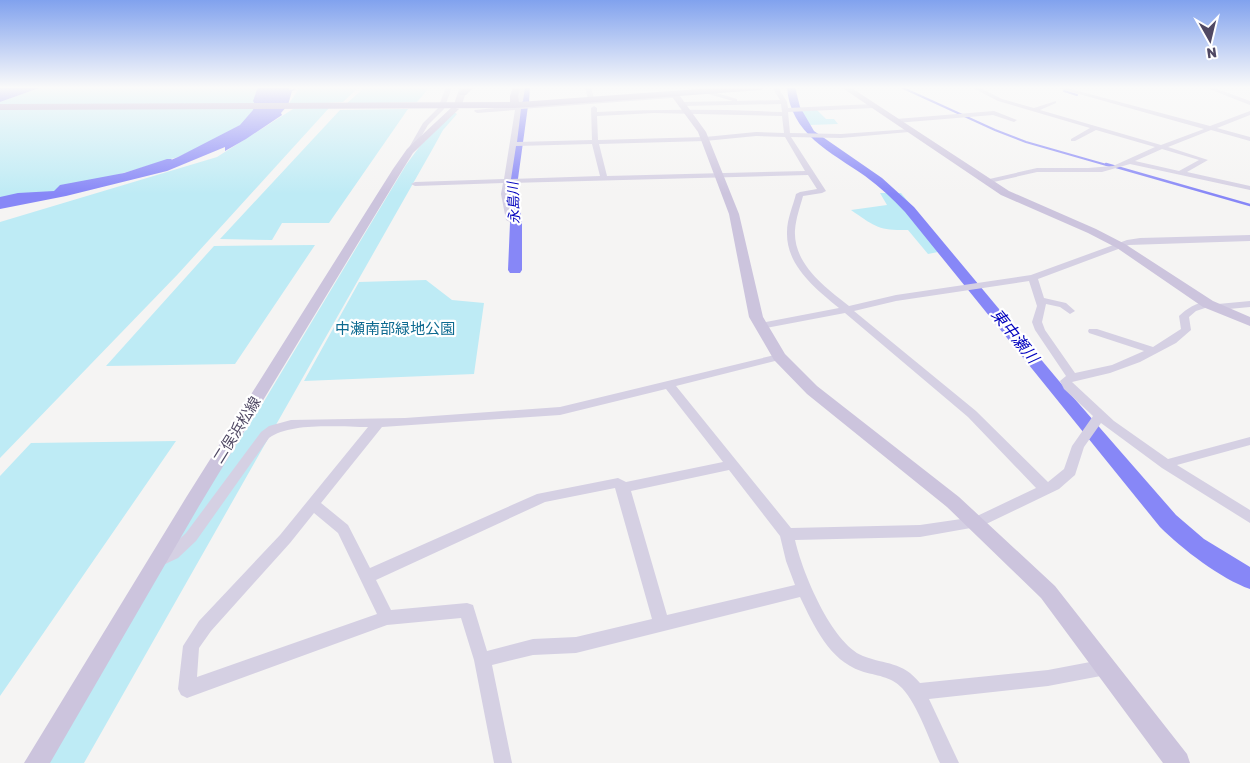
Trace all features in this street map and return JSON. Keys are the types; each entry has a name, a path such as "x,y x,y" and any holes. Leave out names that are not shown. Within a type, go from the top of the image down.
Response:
{"street":[{"path":"410,151 426,123"},
{"name":"二俣浜松線","path":"36,763 156,562 410,151 442,123"},
{"path":"510,220 505,194 509,181 517,123"},
{"path":"595,123 595,142 604,179"},
{"path":"695,123 705,139 734,214 756,316 779,357 812,390 977,522 1048,592 1178,763"},
{"path":"785,123 787,135 822,191 800,194 790,229 790,240 795,254 811,280 972,414 1046,489"},
{"path":"898,123 1018,200 1121,246 1213,305 1250,322"},
{"path":"1077,123 1204,160 1182,172"},
{"path":"1189,123 1250,139"},
{"path":"988,182 1040,170 1070,171 1114,167 1224,123"},
{"path":"1073,140 1095,128"},
{"path":"515,143 705,139 742,135 841,136 910,130"},
{"path":"1130,162 1250,188"},
{"path":"415,184 810,173"},
{"path":"761,326 896,298 1033,278 1140,241 1250,238"},
{"path":"1033,278 1042,306 1037,322 1040,330 1072,377"},
{"path":"1040,300 1063,305 1070,311"},
{"path":"1250,304 1213,305 1188,312 1184,316 1186,330 1179,337 1115,370 1072,377 1066,381 1093,424 1167,465 1250,516"},
{"path":"1093,332 1154,351"},
{"path":"156,562 173,554 191,537 258,444 273,429 291,424 378,423 560,411 779,357"},
{"path":"669,385 787,534 794,563 804,589 832,640 850,658 892,670 909,682 916,692 950,763"},
{"path":"378,423 285,540 205,626 191,646 187,690 387,618 467,610 482,660 503,763"},
{"path":"787,534 920,531 977,522 1054,485 1070,472 1078,446 1093,424"},
{"path":"1167,465 1176,460 1250,441"},
{"path":"623,488 731,464"},
{"path":"366,578 542,498 618,483 623,488 661,624"},
{"path":"314,504 343,529 387,618"},
{"path":"482,660 533,647 576,645 804,589"},
{"path":"916,692 1048,678 1106,668"}],"green space":[{"path":"0,123 247,123 245,127 178,157 62,191 0,200"},
{"path":"271,123 316,123 178,274 0,458 0,222 217,157"},
{"path":"328,123 399,123 329,223 282,223 272,240 220,239"},
{"path":"443,123 449,123 443,130 84,763 45,763 176,538 263,403 406,165 420,146"},
{"path":"808,123 838,124 809,125"},
{"path":"880,193 901,193 948,250 928,254 908,230 890,230 877,226 851,210 887,205"},
{"path":"315,245 235,364 106,366 214,246"},
{"name":"中瀬南部緑地公園","path":"426,280 452,300 484,303 474,374 304,381 359,282"},
{"path":"176,441 0,696 0,476 31,443"}],"shaded area":[{"path":"242,123 271,123 225,151 225,147 167,171 66,196 0,209 0,197 18,193 54,191 60,185 124,173 167,159 171,160"}],"waterway":[{"name":"永島川","path":"515,270 516,223 511,186 521,123"},
{"name":"東中瀬川","path":"803,123 815,137 878,180 910,209 1053,385 1168,521 1196,546 1250,579"},
{"path":"979,123 1026,142 1110,166"},
{"path":"1106,164 1250,205"}]}
